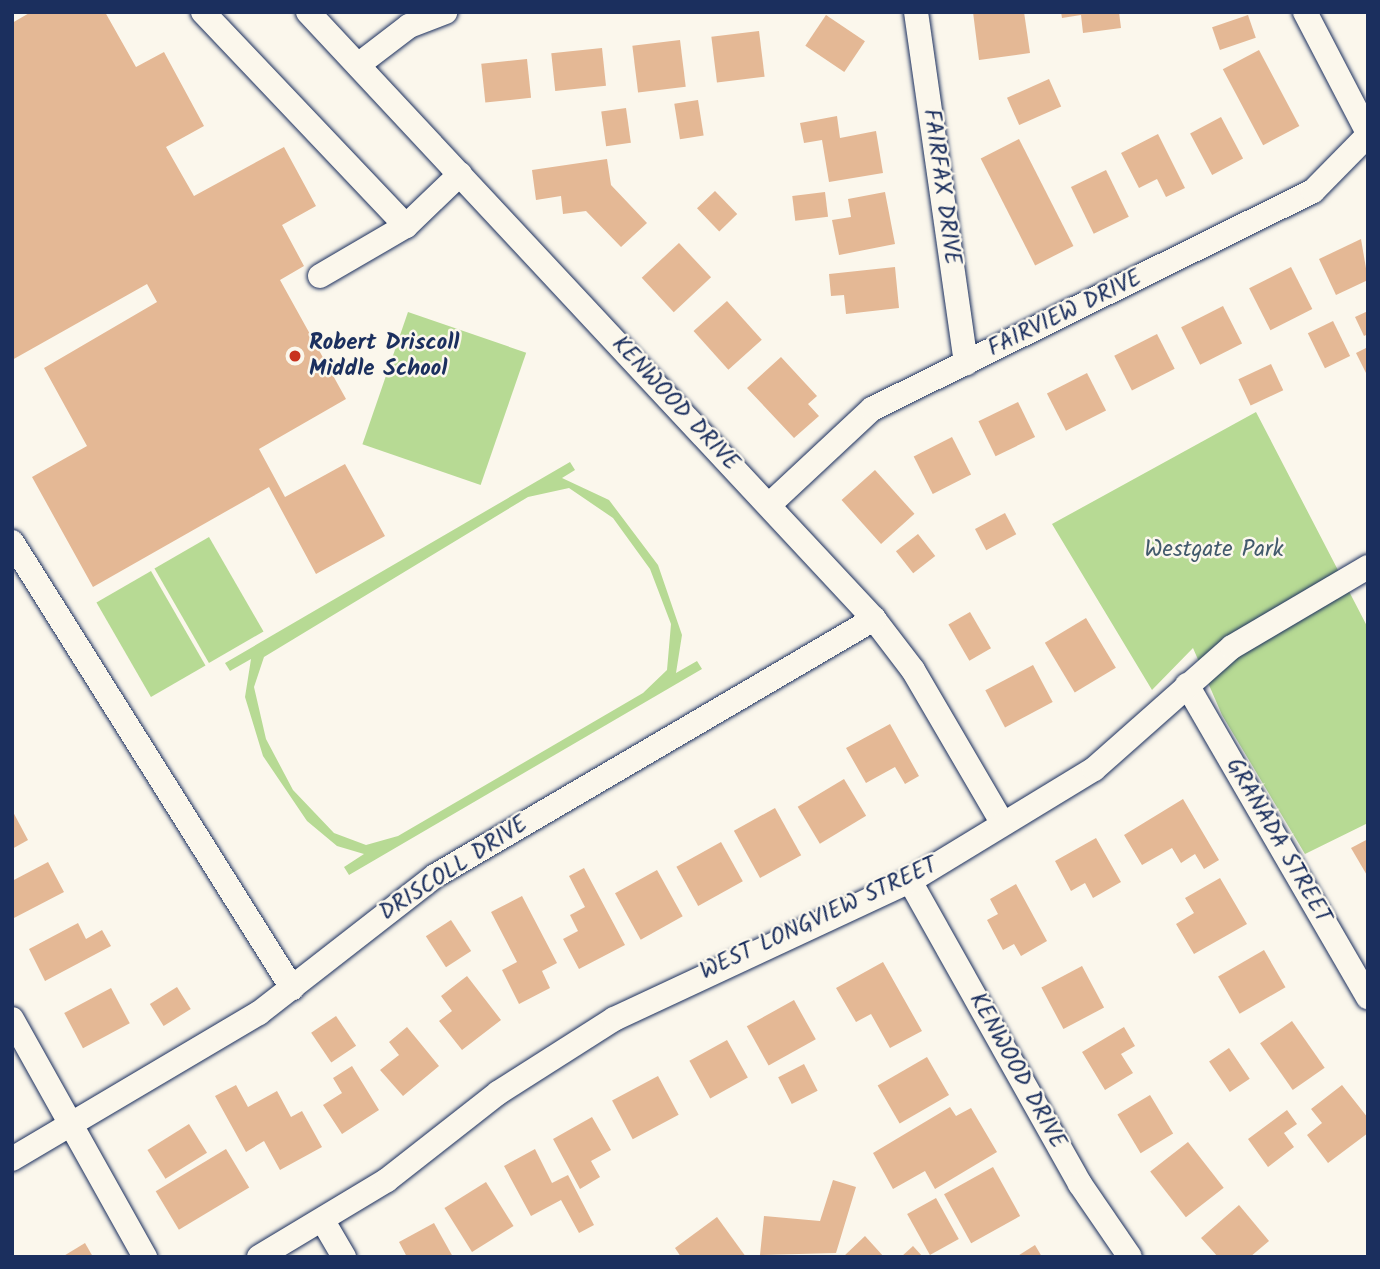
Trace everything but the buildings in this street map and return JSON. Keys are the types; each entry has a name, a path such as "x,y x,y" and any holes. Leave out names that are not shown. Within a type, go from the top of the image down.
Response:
{"street":[{"path":"203,12 407,226"},
{"name":"KENWOOD DRIVE","path":"308,12 874,619 913,670 1003,824"},
{"path":"358,65 409,26 445,12"},
{"name":"FAIRFAX DRIVE","path":"916,12 966,363"},
{"path":"1305,12 1368,134"},
{"name":"FAIRVIEW DRIVE","path":"769,505 872,410 1313,191 1368,134"},
{"path":"320,276 407,226 460,174"},
{"path":"12,542 292,988"},
{"name":"WEST LONGVIEW STREET","path":"259,1257 323,1221 518,1079 614,1019 910,881 1094,769 1232,647 1368,567"},
{"name":"DRISCOLL DRIVE","path":"12,1159 292,988 435,876 874,619"},
{"name":"GRANADA STREET","path":"1187,685 1368,997"},
{"name":"KENWOOD DRIVE","path":"910,881 1080,1184 1130,1257"},
{"path":"12,1019 145,1257"},
{"path":"323,1221 344,1257"}],"green space":[{"path":"408,312 526,353 481,485 362,444"},
{"name":"Westgate Park","path":"1256,412 1368,628 1368,823 1305,854 1222,715 1193,648 1152,690 1052,524"},
{"path":"570,462 575,470 562,478 609,500 658,565 682,635 676,673 697,661 702,669 349,875 344,867 364,854 337,846 307,821 263,756 245,697 251,659 230,671 225,663","holes":["569,488 613,518 650,569 671,624 667,670 643,693 398,836 366,845 334,833 293,790 266,739 254,687 264,657 528,497"]},
{"path":"209,537 264,631 209,663 154,568"},
{"path":"151,571 206,665 151,697 96,602"}],"place":[{"name":"Robert Driscoll Middle School","path":"295,356"}]}
